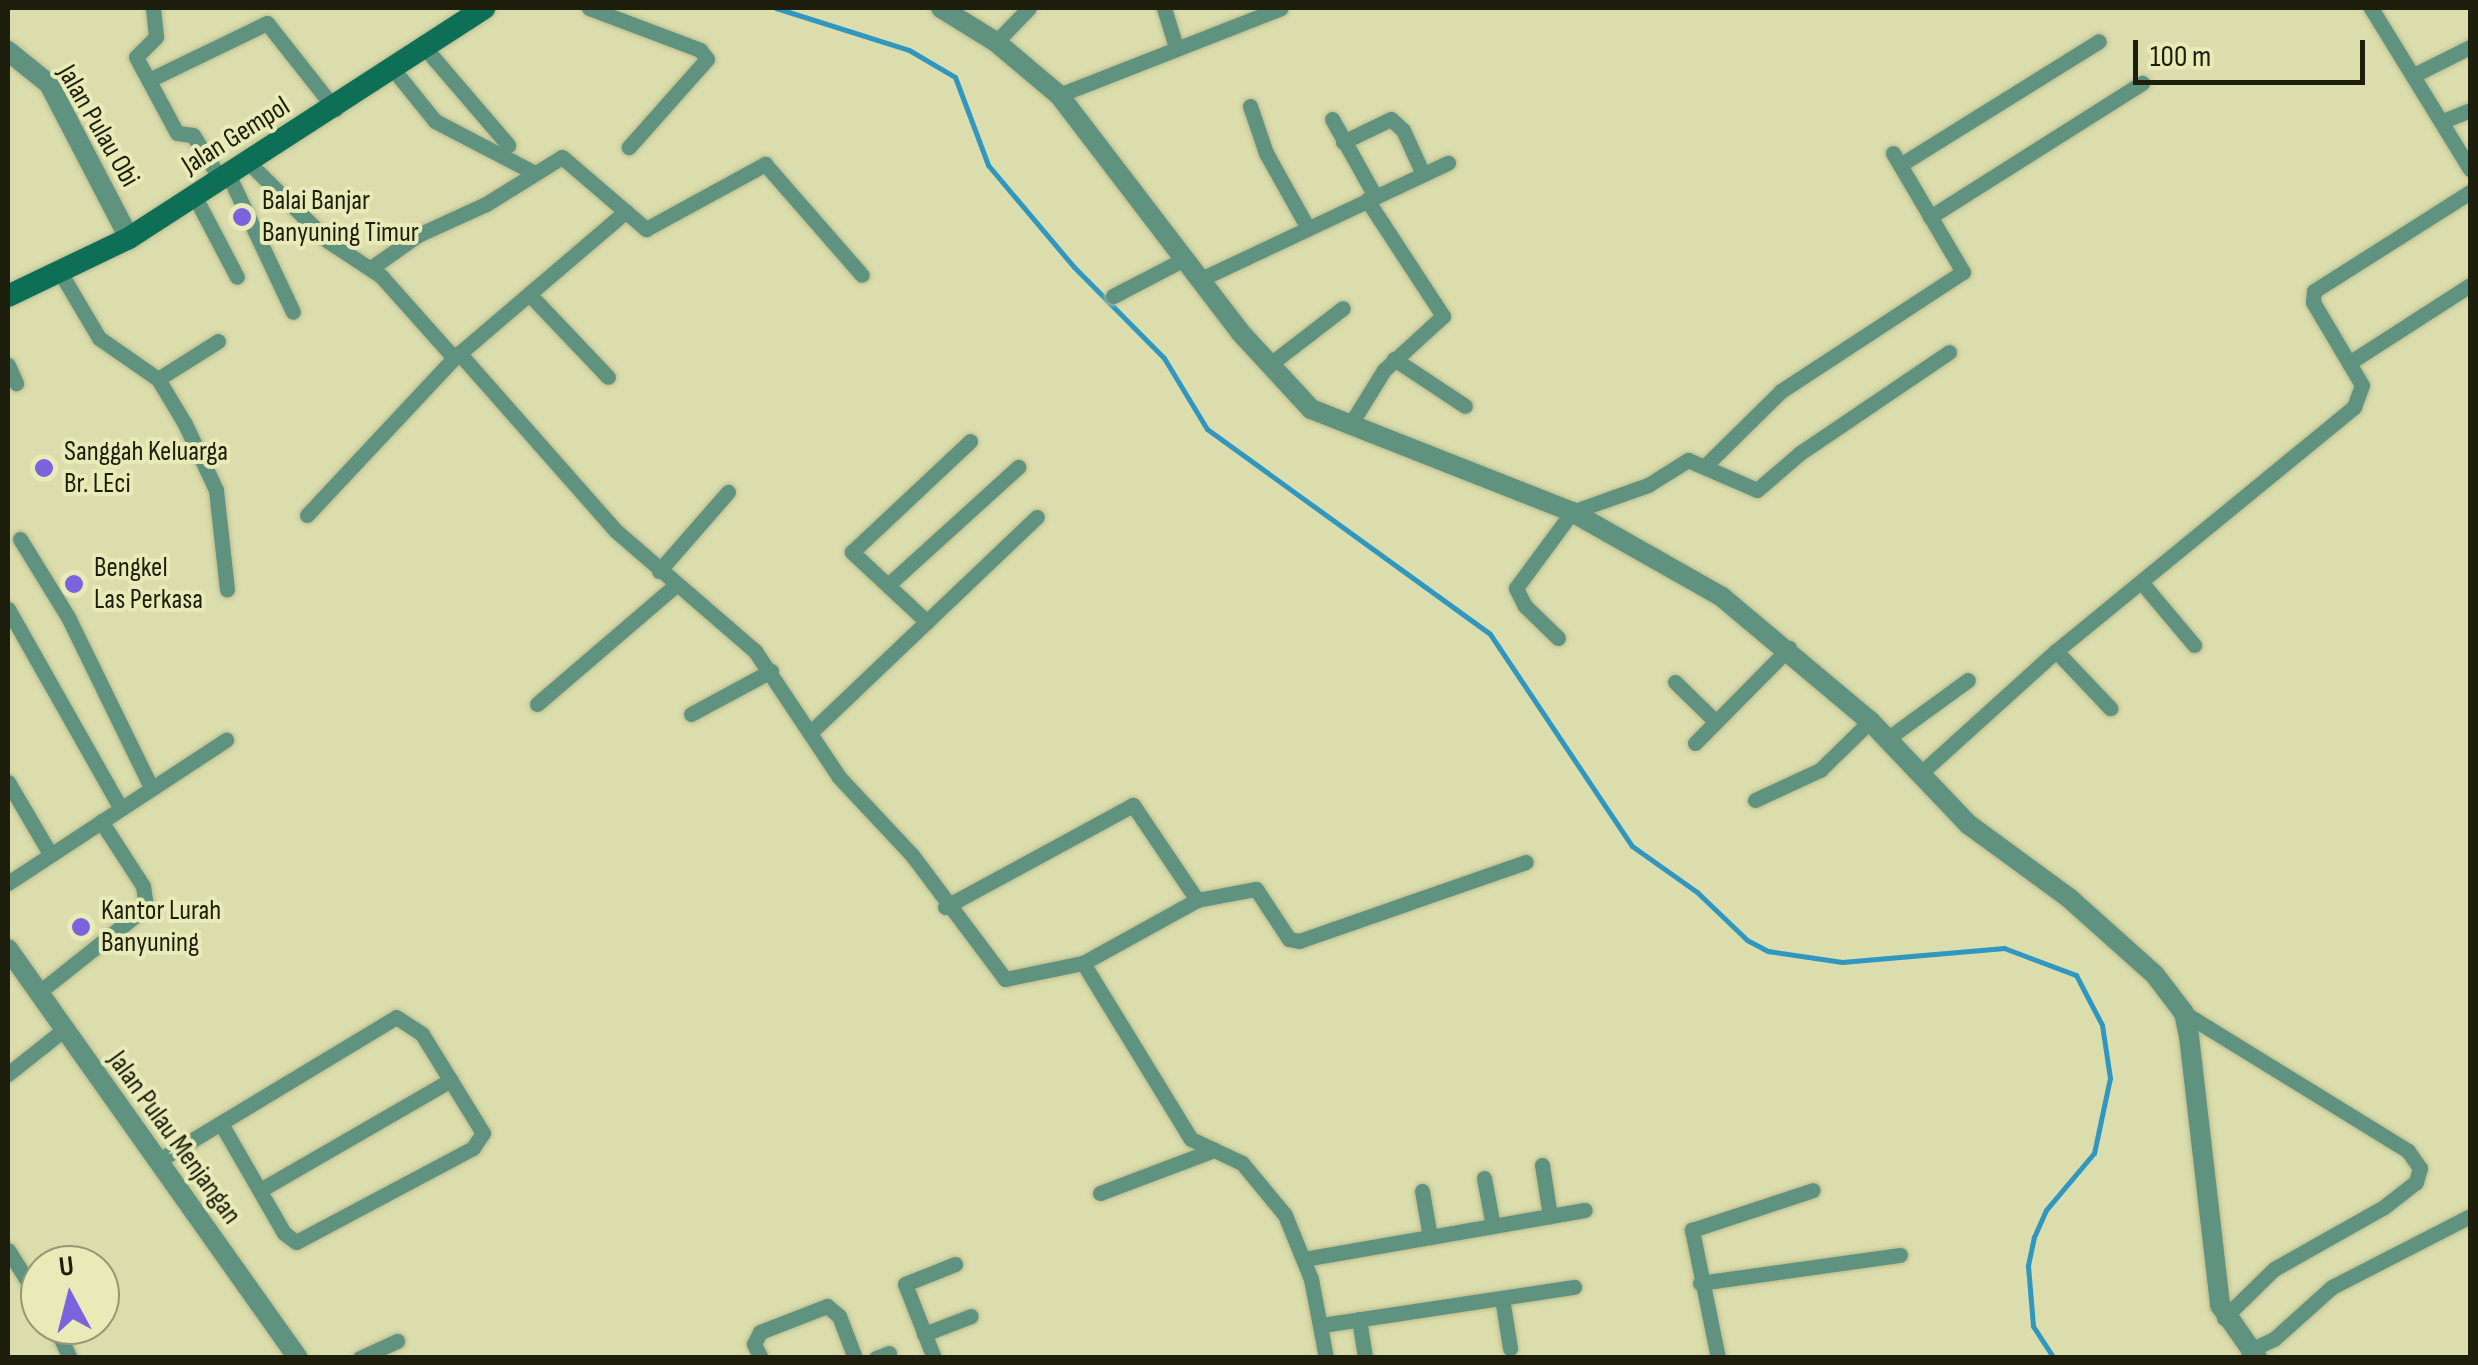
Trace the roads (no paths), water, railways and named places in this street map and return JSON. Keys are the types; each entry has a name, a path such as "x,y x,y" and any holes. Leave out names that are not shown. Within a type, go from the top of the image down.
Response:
{"main road":[{"name":"Jalan Gempol","path":"8,296 130,238 335,109 484,8"}],"street":[{"path":"153,8 156,37 136,57 177,133 193,135 225,178 293,312"},
{"path":"589,8 700,50 707,59 629,147"},
{"path":"941,8 996,42 1059,95 1269,365 1311,409 1572,512 1722,597 1789,648 1870,721 1968,824 2069,898 2144,965 2184,1014 2408,1151 2420,1168 2416,1182 2384,1206 2274,1269 2224,1318"},
{"path":"996,42 1029,8"},
{"path":"1164,8 1176,45"},
{"path":"1059,95 1176,45 1281,8"},
{"path":"2371,8 2416,74 2470,169"},
{"path":"149,80 267,22 335,109"},
{"path":"1706,465 1781,390 1954,283 1962,272 1896,159 2099,41"},
{"path":"2416,74 2470,46"},
{"path":"425,48 508,145"},
{"name":"Jalan Pulau Obi","path":"8,51 50,84 130,238"},
{"path":"393,69 436,121 533,172"},
{"path":"1930,217 2142,83"},
{"path":"1250,106 1266,152 1308,228"},
{"path":"2444,121 2470,110"},
{"path":"1332,119 1371,198 1443,313 1394,359 1350,424"},
{"path":"1344,142 1391,120 1403,130 1423,174"},
{"path":"372,268 533,172 568,158 642,228 652,228 712,188 765,164 862,275"},
{"path":"249,163 328,241 372,268 659,570 727,623 770,671 813,730 839,777 912,855 945,907 1005,979 1083,963 1196,900 1256,889 1289,939 1299,942 1526,862"},
{"path":"1201,279 1448,163"},
{"path":"1922,772 2056,651 2354,407 2362,385 2313,302 2314,291 2470,192"},
{"path":"195,197 237,277"},
{"path":"307,516 456,356 626,211"},
{"path":"1113,296 1184,259"},
{"path":"60,272 100,338 158,379 213,480 227,589"},
{"path":"2349,363 2470,285"},
{"path":"530,295 608,377"},
{"path":"1269,365 1343,308"},
{"path":"158,379 218,342"},
{"path":"1558,638 1524,606 1516,588 1572,512 1648,485 1680,462 1706,465 1757,490 1800,453 1949,352"},
{"path":"1394,359 1465,406"},
{"path":"8,365 16,383"},
{"path":"927,622 852,552 970,441"},
{"path":"888,586 1018,467"},
{"path":"659,570 728,492"},
{"path":"813,730 1037,517"},
{"path":"20,539 68,617 152,787"},
{"path":"2142,583 2194,644"},
{"path":"537,704 677,584"},
{"path":"8,609 120,808"},
{"path":"1695,743 1789,648"},
{"path":"2056,651 2110,708"},
{"path":"691,714 770,671"},
{"path":"1888,739 1968,680"},
{"path":"1675,682 1716,722"},
{"path":"1755,800 1808,778 1870,721"},
{"path":"8,883 49,852 226,740"},
{"path":"8,782 49,852"},
{"path":"945,907 1133,806 1196,900"},
{"path":"38,994 146,907 143,886 102,820"},
{"name":"Jalan Pulau Menjangan","path":"8,949 62,1031 298,1358"},
{"path":"1083,963 1191,1139 1242,1163 1275,1200 1304,1259 1322,1325 1326,1358"},
{"path":"2184,1014 2224,1318 2252,1355 2332,1287 2470,1216"},
{"path":"156,1162 396,1017 416,1026 482,1133 473,1148 296,1242 284,1233 262,1188 222,1125"},
{"path":"8,1074 62,1031"},
{"path":"262,1188 451,1080"},
{"path":"1100,1193 1214,1150"},
{"path":"1542,1165 1550,1216"},
{"path":"1484,1178 1492,1226"},
{"path":"1422,1190 1430,1237"},
{"path":"1718,1358 1690,1237 1695,1228 1814,1190"},
{"path":"1304,1259 1584,1210"},
{"path":"1700,1283 1900,1254"},
{"path":"934,1358 905,1284 956,1264"},
{"path":"1322,1325 1574,1287"},
{"path":"1502,1298 1510,1348"},
{"path":"761,1358 754,1344 760,1332 827,1306 839,1316 855,1358"},
{"path":"924,1334 971,1316"},
{"path":"1359,1320 1365,1358"},
{"path":"360,1358 397,1341"}],"waterway":[{"path":"776,8 909,50 955,77 988,165 1074,267 1164,358 1207,429 1490,634 1632,846 1697,892 1747,940 1768,951 1842,962 2004,948 2076,975 2102,1025 2110,1078 2094,1153 2046,1210 2034,1237 2028,1266 2033,1326 2054,1358"}],"place":[{"name":"Balai Banjar Banyuning Timur","path":"242,217"},
{"name":"Sanggah Keluarga Br. LEci","path":"44,468"},
{"name":"Bengkel Las Perkasa","path":"74,584"},
{"name":"Kantor Lurah Banyuning","path":"81,927"}]}
